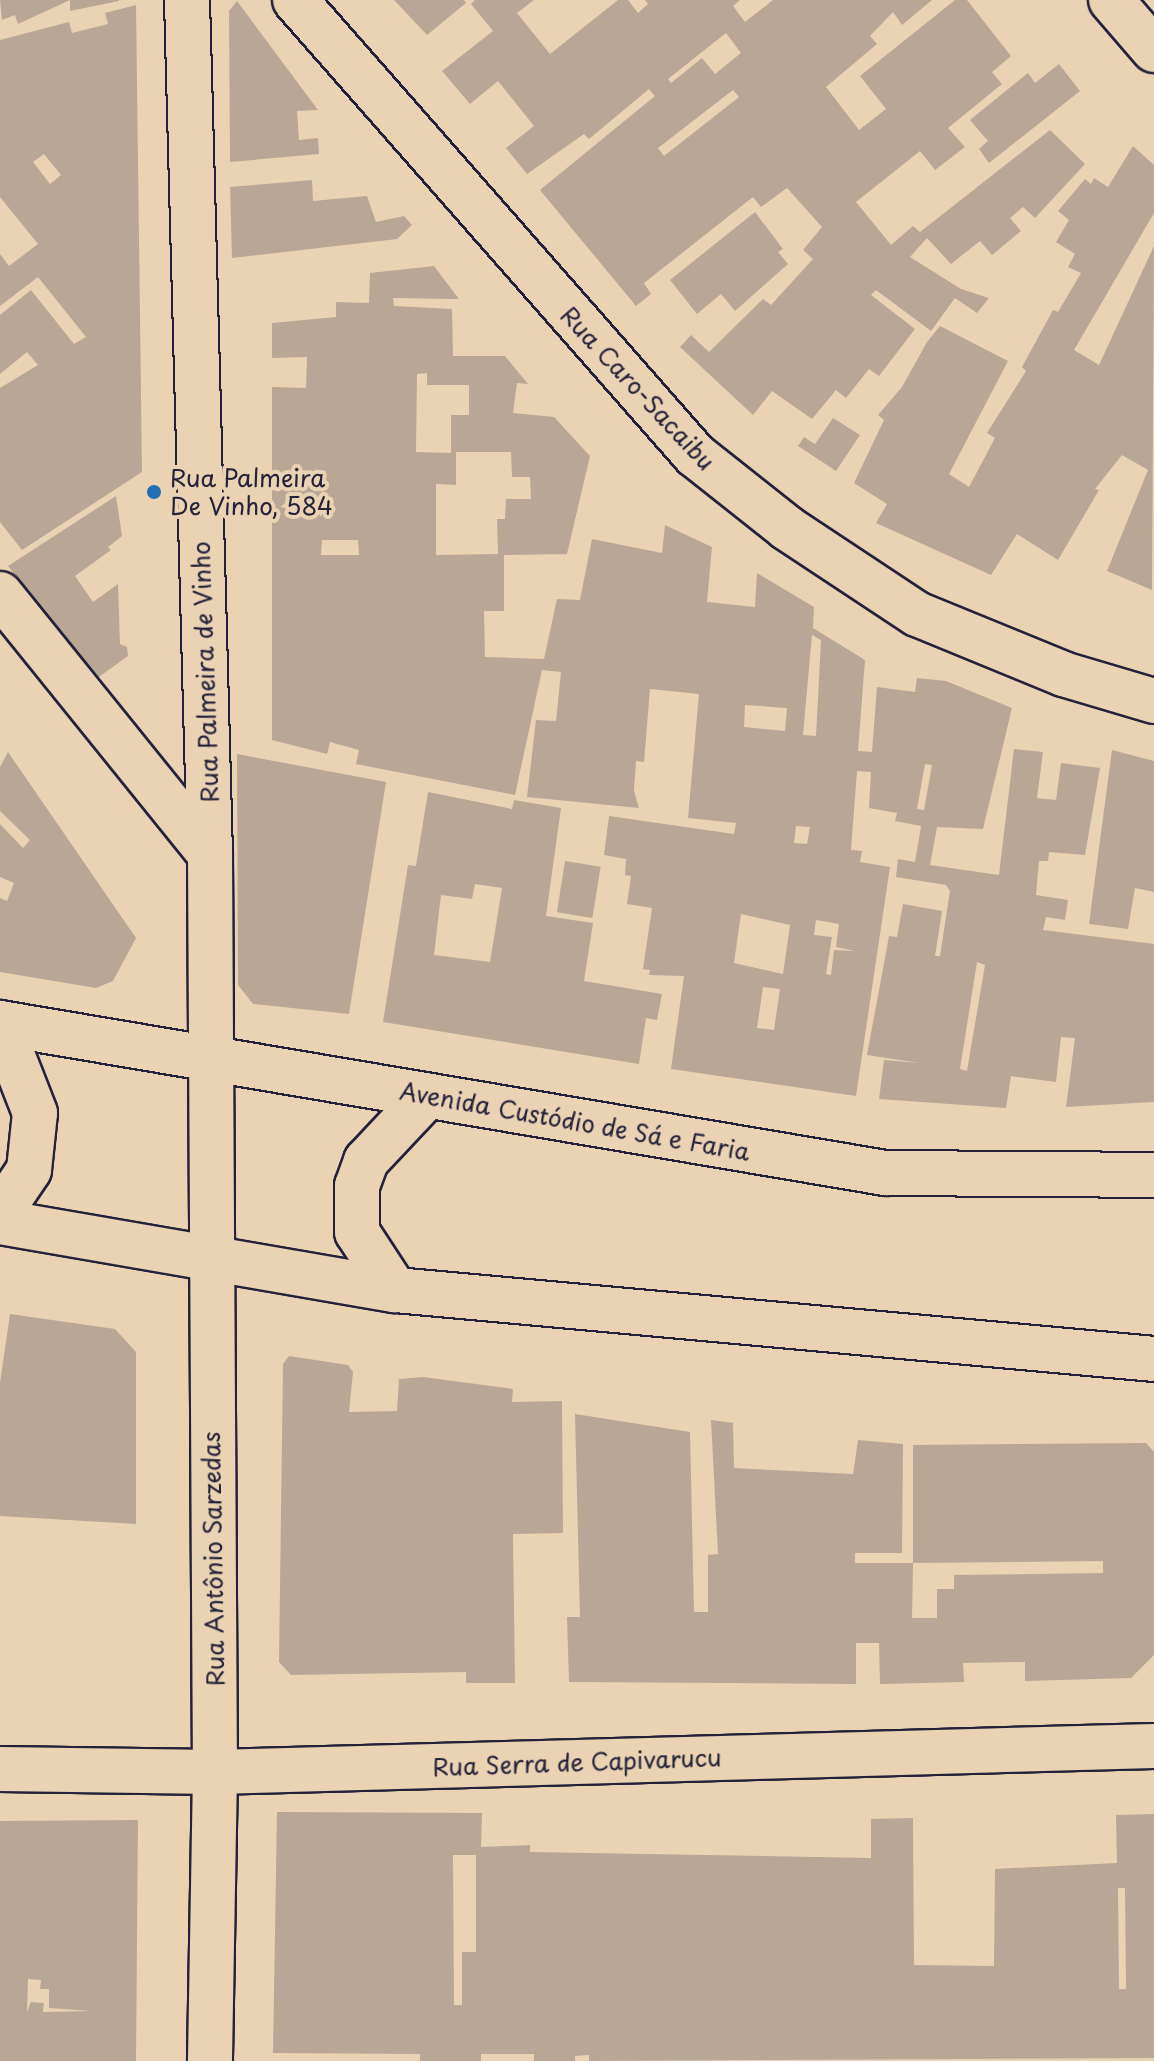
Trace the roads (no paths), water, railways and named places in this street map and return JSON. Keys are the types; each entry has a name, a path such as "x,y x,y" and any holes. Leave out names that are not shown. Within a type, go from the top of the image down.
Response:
{"street":[{"name":"Rua Palmeira de Vinho","path":"187,0 210,854 211,1057"},
{"name":"Rua Caro-Sacaibu","path":"295,0 695,455 787,528 917,614 1063,674 1154,701"},
{"path":"1111,0 1154,50"},
{"path":"0,594 210,854"},
{"path":"0,1023 35,1113 29,1170 0,1213"},
{"name":"Avenida Custódio de Sá e Faria","path":"0,1023 885,1173 1154,1175"},
{"name":"Rua Antônio Sarzedas","path":"210,2061 215,1772 209,1258 211,1057"},
{"path":"395,1290 357,1232 357,1186 366,1161 427,1096"},
{"path":"0,1222 395,1290 1154,1359"},
{"name":"Rua Serra de Capivarucu","path":"0,1769 215,1772 1154,1746"}],"place":[{"name":"Rua Palmeira De Vinho, 584","path":"154,492"}]}
